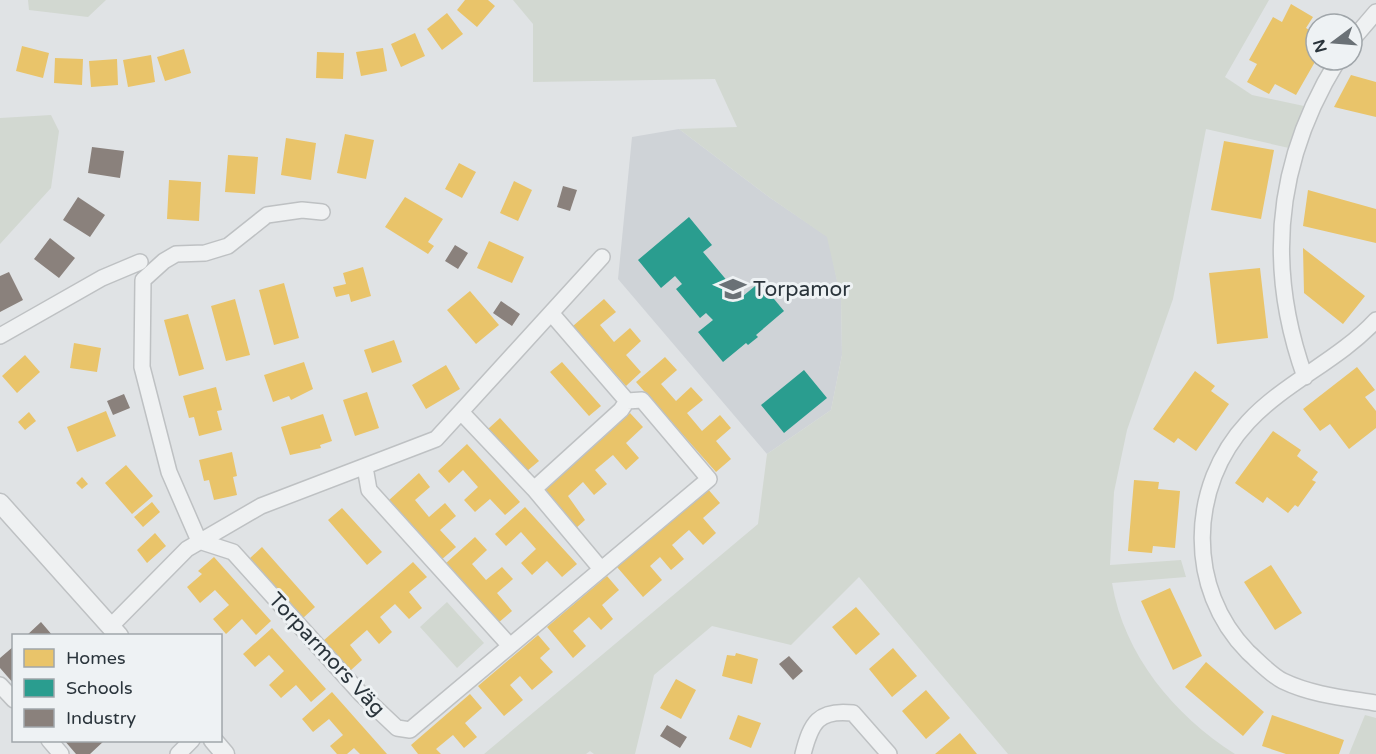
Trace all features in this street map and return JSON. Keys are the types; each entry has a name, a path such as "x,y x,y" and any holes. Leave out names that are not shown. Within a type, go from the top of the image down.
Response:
{"street":[{"path":"1364,26 1376,12"},
{"path":"1305,377 1291,336 1285,300 1283,209 1291,163 1320,89 1331,72"},
{"path":"199,541 169,472 142,367 143,280 164,261 176,254 205,253 228,246 267,216 302,210 322,212"},
{"path":"0,503 115,631 187,549 199,541 261,506 436,439 602,257"},
{"path":"0,336 102,278 140,262"},
{"name":"Torparmors Väg","path":"199,541 233,552 361,694 397,728 410,730 709,479 642,400 627,401 551,313"},
{"path":"1376,320 1355,342 1305,377 1249,421 1219,464 1208,490 1204,519 1203,567 1221,619 1242,645 1282,680 1334,696 1376,703"},
{"path":"534,489 621,410 627,401"},
{"path":"461,412 534,489 601,569"},
{"path":"366,467 369,490 510,646"},
{"path":"0,685 12,698"},
{"path":"803,754 809,732 821,716 835,711 853,713 889,754"},
{"path":"50,742 61,754"},
{"path":"178,754 191,742"},
{"path":"214,742 225,754"}],"shaded area":[{"path":"28,0 106,0 88,17 29,10"},
{"path":"513,0 1269,0 1225,77 1252,95 1304,106 1289,148 1206,129 1173,299 1127,430 1114,492 1110,565 1181,560 1186,577 1112,583 1118,609 1128,635 1155,681 1192,721 1235,754 1008,754 859,577 791,645 712,626 654,675 635,754 594,754 590,751 586,754 484,754 758,524 767,454 831,410 842,355 841,299 827,237 769,197 679,129 737,127 715,79 533,82 533,24"},
{"path":"51,115 59,131 51,188 0,244 0,118"},
{"name":"Torpamor","path":"679,129 769,197 828,237 841,299 842,355 831,410 767,454 618,279 632,137"},
{"path":"447,602 484,643 457,668 420,627"},
{"path":"1365,715 1376,718 1376,754 1349,754"}],"building: Homes":[{"path":"465,0 488,0 495,6 477,27 457,10"},
{"path":"1291,4 1305,12 1304,72 1309,72 1296,95 1275,84 1269,94 1247,82 1257,64 1249,60 1273,17 1282,22"},
{"path":"447,13 463,34 442,50 427,29"},
{"path":"415,33 425,56 401,67 391,44"},
{"path":"22,46 49,53 43,78 16,71"},
{"path":"383,48 387,71 361,76 356,52"},
{"path":"184,49 191,73 165,81 157,57"},
{"path":"317,52 344,53 343,79 316,78"},
{"path":"151,55 155,82 128,87 123,60"},
{"path":"55,58 83,59 82,85 54,83"},
{"path":"117,59 118,85 91,87 89,61"},
{"path":"1351,75 1376,82 1376,117 1334,107"},
{"path":"345,134 374,140 366,179 337,173"},
{"path":"286,138 316,143 311,180 281,175"},
{"path":"1224,141 1274,150 1261,219 1211,210"},
{"path":"228,155 258,157 255,194 225,192"},
{"path":"459,163 476,172 462,198 445,189"},
{"path":"169,180 201,182 199,221 167,219"},
{"path":"514,181 532,190 518,221 500,213"},
{"path":"1308,190 1376,209 1376,243 1303,226"},
{"path":"405,197 443,219 428,242 434,246 428,254 385,227"},
{"path":"489,241 524,257 512,283 477,268"},
{"path":"1303,248 1365,296 1343,324 1304,293"},
{"path":"363,267 371,296 351,302 349,294 336,297 333,287 346,284 343,273"},
{"path":"1260,268 1268,338 1217,344 1209,273"},
{"path":"284,283 299,338 274,345 259,290"},
{"path":"470,291 499,325 476,344 447,310"},
{"path":"235,299 250,355 226,361 211,306"},
{"path":"604,299 616,312 600,325 614,342 630,328 641,341 626,355 641,372 626,386 573,326"},
{"path":"188,314 204,369 179,376 164,320"},
{"path":"394,340 402,362 372,373 364,350"},
{"path":"74,343 101,348 97,372 70,368"},
{"path":"25,355 40,372 17,393 2,376"},
{"path":"665,357 677,370 661,384 676,401 691,387 703,400 687,413 702,431 720,415 731,428 716,441 731,459 716,472 636,382"},
{"path":"304,362 313,389 291,400 289,396 273,402 264,375"},
{"path":"562,362 601,406 589,416 550,372"},
{"path":"446,365 460,389 426,409 412,385"},
{"path":"1357,367 1375,390 1365,397 1376,411 1376,428 1349,449 1330,424 1320,431 1303,409"},
{"path":"1195,371 1215,386 1211,391 1229,404 1196,451 1178,438 1174,443 1153,429"},
{"path":"216,387 222,410 217,411 222,430 199,436 194,417 189,418 183,396"},
{"path":"367,392 379,428 355,436 343,400"},
{"path":"106,411 116,436 77,452 67,427"},
{"path":"29,412 36,421 25,430 18,422"},
{"path":"630,413 643,427 626,443 639,458 626,470 613,455 595,470 607,484 594,495 583,482 568,496 585,520 575,529 541,492"},
{"path":"323,414 332,441 320,445 321,448 290,455 281,427"},
{"path":"500,418 539,461 527,471 488,429"},
{"path":"1273,431 1301,450 1297,456 1318,472 1312,480 1316,482 1298,507 1295,505 1288,513 1267,497 1263,503 1235,483"},
{"path":"467,444 520,502 505,515 490,499 475,512 464,500 478,487 463,470 449,483 438,471"},
{"path":"232,452 237,476 233,477 237,495 214,500 209,480 204,481 199,460"},
{"path":"126,465 153,496 132,514 105,483"},
{"path":"419,473 430,487 415,500 429,517 445,503 456,516 440,530 456,547 440,561 388,501"},
{"path":"82,477 88,484 82,489 76,483"},
{"path":"1134,480 1159,482 1158,489 1180,491 1175,548 1153,546 1152,553 1128,551"},
{"path":"707,488 720,503 703,518 716,533 703,545 689,530 672,545 684,559 671,570 660,557 650,566 662,580 643,597 617,567"},
{"path":"152,502 160,512 143,527 134,517"},
{"path":"525,507 577,564 562,577 547,561 532,575 521,563 536,549 521,532 506,546 495,534"},
{"path":"342,508 382,552 367,565 328,520"},
{"path":"155,533 166,546 147,563 137,550"},
{"path":"475,537 487,550 472,564 486,580 502,567 513,579 497,593 512,611 497,624 445,564"},
{"path":"262,547 315,607 302,619 249,559"},
{"path":"214,557 271,621 256,635 242,619 226,634 213,619 229,605 215,590 200,603 187,587 202,574 198,571"},
{"path":"413,562 427,577 409,592 422,608 409,619 395,604 380,617 392,632 379,644 367,630 350,645 362,660 350,671 323,641"},
{"path":"1271,565 1302,613 1275,630 1244,582"},
{"path":"607,576 619,590 602,605 613,619 601,630 589,617 573,631 586,646 573,658 547,627"},
{"path":"1170,588 1202,656 1173,670 1141,601"},
{"path":"856,607 880,634 856,655 832,627"},
{"path":"272,628 326,689 311,702 296,685 281,698 269,685 284,671 269,655 255,667 243,654"},
{"path":"538,635 550,649 540,658 553,672 532,690 520,676 510,685 523,700 504,716 478,686"},
{"path":"893,648 917,676 892,697 869,669"},
{"path":"736,653 758,659 752,684 722,676 727,655 735,656"},
{"path":"1206,662 1264,712 1243,736 1185,687"},
{"path":"676,679 696,690 681,719 660,708"},
{"path":"926,690 950,718 926,739 902,711"},
{"path":"332,692 387,754 360,754 354,748 347,754 337,754 330,746 343,735 329,719 313,732 302,719"},
{"path":"470,694 482,708 465,723 477,737 464,748 453,735 436,749 441,754 418,754 411,745"},
{"path":"738,715 761,723 751,748 729,739"},
{"path":"1272,715 1344,740 1339,754 1286,754 1262,746"},
{"path":"960,733 977,754 935,754"}],"building: Schools":[{"path":"689,217 712,245 703,252 734,289 730,292 737,301 760,282 784,311 756,335 758,337 748,345 746,343 723,362 698,332 713,320 706,313 700,318 676,289 682,284 675,276 661,288 638,260"},
{"path":"804,370 827,398 784,433 761,405"}],"building: Industry":[{"path":"92,147 124,151 120,178 88,173"},
{"path":"563,186 577,190 570,211 557,207"},
{"path":"78,197 105,215 90,237 63,220"},
{"path":"50,238 75,258 59,278 34,259"},
{"path":"455,245 468,253 458,269 445,261"},
{"path":"9,272 23,300 0,312 0,276"},
{"path":"501,301 520,314 512,326 493,313"},
{"path":"124,394 130,408 113,415 107,401"},
{"path":"41,622 51,634 28,634"},
{"path":"12,648 12,682 0,668 0,658"},
{"path":"789,656 803,671 793,680 779,664"},
{"path":"667,725 687,737 680,748 660,736"},
{"path":"66,742 103,742 90,754 76,754"}],"place":[{"name":"Torpamor","path":"733,289"}]}
